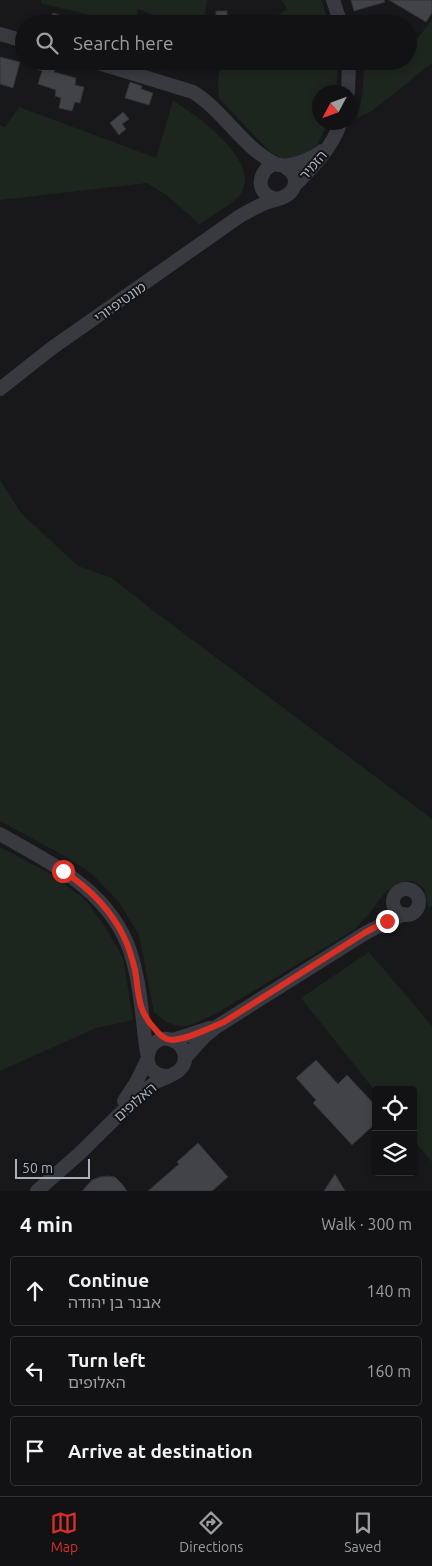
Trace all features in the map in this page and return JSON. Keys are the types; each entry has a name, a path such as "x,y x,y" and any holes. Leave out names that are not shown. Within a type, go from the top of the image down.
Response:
{"street":[{"path":"333,0 338,15"},
{"path":"0,34 15,38"},
{"path":"121,70 193,92 206,100 236,130 258,154 292,172 295,181 288,195 277,199 268,195 261,184 252,156 236,130"},
{"path":"348,85 349,70"},
{"name":"הזמיר","path":"294,186 314,166 337,130"},
{"name":"הזמיר","path":"281,165 298,164 312,158 331,142"},
{"path":"261,184 262,176 268,168 281,165"},
{"name":"מונטיפיורי","path":"240,216 254,199 261,184"},
{"name":"מונטיפיורי","path":"0,389 52,348 240,216 262,204 277,199"},
{"path":"0,834 81,883 106,908 124,936 130,952 141,1009 147,1057 152,1071 163,1076 169,1076 178,1072 182,1068 185,1058 203,1038 224,1022 366,932 404,914 412,913 418,907 416,894 409,890 401,890 395,896 386,912 366,932"},
{"path":"393,900 394,907 404,914"},
{"path":"141,1009 147,1021 158,1033 182,1047 185,1058"},
{"path":"147,1057 154,1043 201,1032 224,1022"},
{"name":"האלופים","path":"104,1130 133,1088 147,1057"},
{"name":"האלופים","path":"41,1189 143,1091 169,1076"}],"shaded area":[{"path":"41,0 207,0 204,15 153,15 138,9 136,15 89,15 41,3"},
{"path":"282,0 321,0 326,15 278,15 287,9"},
{"path":"432,20 432,63 372,111 357,118 363,90 364,70 417,70 417,39"},
{"path":"220,70 337,70 336,85 312,85 312,130 324,130 317,145 296,160 283,159 270,152 219,98"},
{"path":"173,101 212,129 237,156 243,170 245,184 238,197 225,208 199,224 168,196 147,183 0,200 0,125 5,127 19,107 156,158"},
{"path":"0,480 21,513 78,566 112,578 432,819 432,906 428,907 424,888 412,881 402,882 387,890 354,930 217,1013 199,1022 178,1026 171,1024 154,1012 139,935 119,902 92,874 70,859 0,821"},
{"path":"0,847 49,873 84,898 106,928 123,958 133,1020 96,1028 0,1071"},
{"path":"369,952 432,1026 432,1162 417,1144 417,1086 372,1087 301,998"}],"building":[{"path":"351,0 384,0 385,2 354,11"},
{"path":"389,0 432,0 432,13 426,22"},
{"path":"216,11 227,11 227,15 216,15"},
{"path":"0,57 15,61 15,70 18,70 13,88 0,84"},
{"path":"39,70 55,70 54,72 76,78 75,85 84,87 80,103 75,102 72,111 59,108 61,98 55,96 56,90 38,84 42,71"},
{"path":"130,82 142,86 141,89 153,93 149,105 125,98"},
{"path":"123,112 129,119 122,124 126,129 119,135 110,123"},
{"path":"316,1060 338,1084 347,1075 372,1102 372,1127 352,1145 313,1103 316,1100 296,1078"},
{"path":"198,1143 228,1177 212,1191 148,1191 179,1164 177,1162"},
{"path":"335,1174 345,1191 324,1191"},
{"path":"107,1176 115,1177 127,1191 82,1191 92,1180"}],"route":[{"path":"63,871 96,896 114,920 124,936 130,952 141,1009 147,1021 158,1033 166,1039 172,1040 201,1032 224,1022 366,932 387,921"}]}
